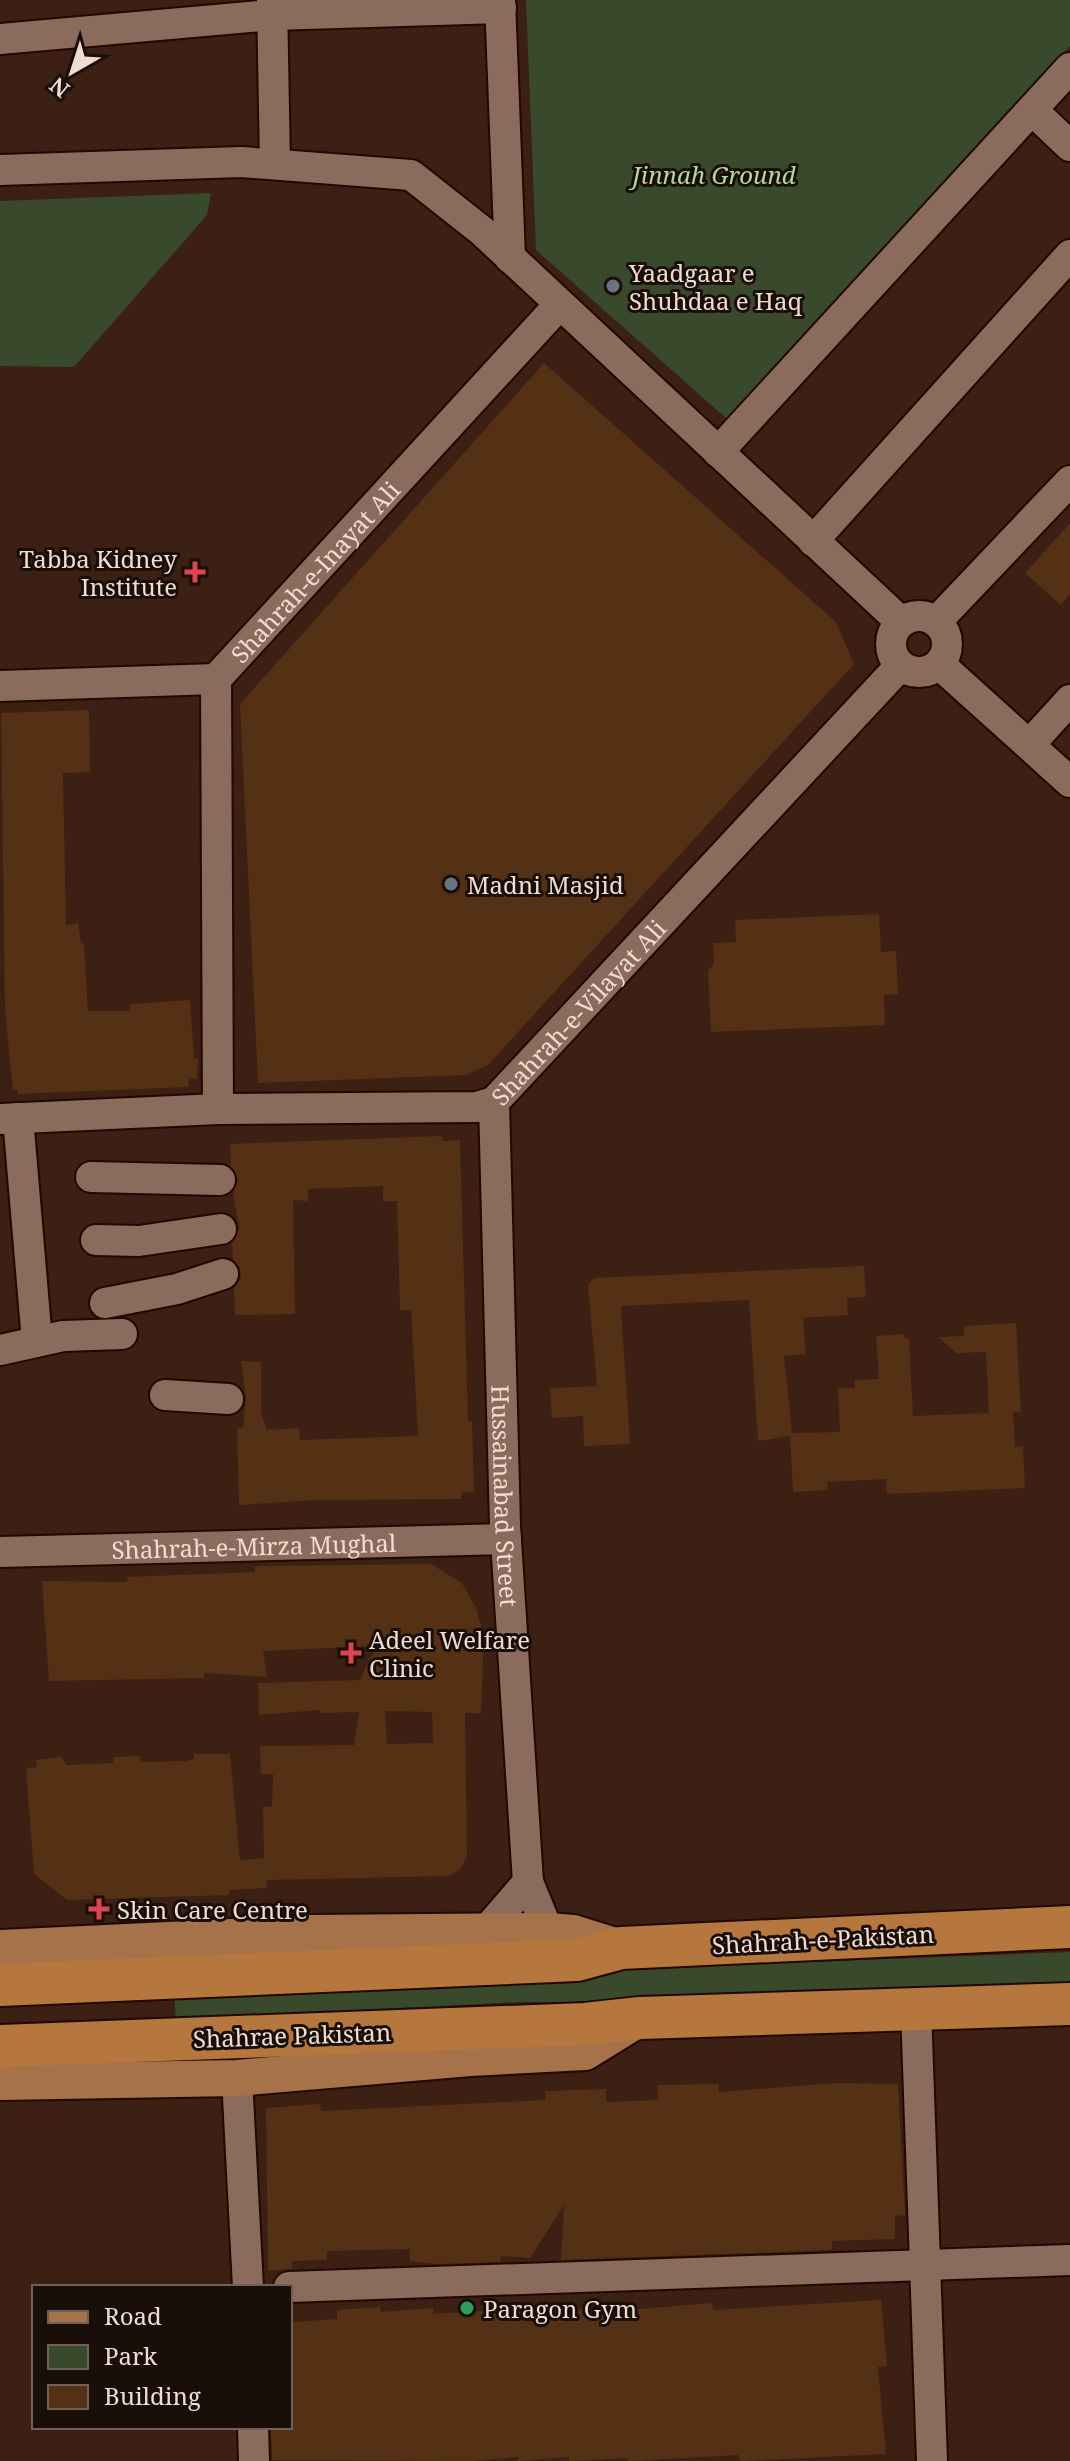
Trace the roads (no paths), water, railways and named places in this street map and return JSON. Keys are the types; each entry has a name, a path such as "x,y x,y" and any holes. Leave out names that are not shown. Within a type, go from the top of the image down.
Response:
{"highway":[{"name":"Shahrah-e-Pakistan","path":"0,1985 577,1960 621,1948 1070,1927"},
{"path":"640,2018 1070,2004"},
{"name":"Shahrae Pakistan","path":"0,2046 585,2024 640,2018"}],"main road":[{"path":"0,1948 311,1933 548,1931 573,1933 621,1948"},
{"path":"0,2084 237,2078 585,2052 640,2018"}],"street":[{"path":"0,39 272,8 500,4 510,258"},
{"path":"272,8 275,164"},
{"path":"718,452 1070,68"},
{"path":"1032,110 1070,146"},
{"path":"0,170 241,162 411,175 510,258 901,622"},
{"path":"813,541 1070,255"},
{"name":"Shahrah-e-Inayat Ali","path":"0,686 216,679 560,304"},
{"path":"936,622 1070,481"},
{"path":"918,616 936,622 947,639 944,657 933,669 916,672 900,666 894,658 891,639 901,622 918,616"},
{"path":"939,664 1070,782"},
{"name":"Shahrah-e-Vilayat Ali","path":"9,1119 218,1109 450,1108 494,1102 900,666"},
{"path":"216,679 218,1109"},
{"path":"1030,744 1070,700"},
{"name":"Hussainabad Street","path":"494,1102 506,1539 528,1882 548,1931"},
{"path":"9,1119 37,1341"},
{"path":"91,1177 220,1180"},
{"path":"96,1240 139,1241 221,1229"},
{"path":"105,1303 177,1289 223,1274"},
{"path":"0,1350 37,1341 122,1334"},
{"path":"165,1395 228,1399"},
{"name":"Shahrah-e-Mirza Mughal","path":"0,1552 506,1539"},
{"path":"484,1933 528,1882"},
{"path":"916,2009 928,2266 932,2461"},
{"path":"237,2078 248,2285"},
{"path":"292,2287 1070,2260"},
{"path":"253,2429 254,2461"}],"place":[{"name":"Yaadgaar e Shuhdaa e Haq","path":"613,286"},
{"name":"Tabba Kidney Institute","path":"195,572"},
{"name":"Madni Masjid","path":"451,884"},
{"name":"Adeel Welfare Clinic","path":"351,1653"},
{"name":"Skin Care Centre","path":"99,1909"},
{"name":"Paragon Gym","path":"467,2308"}],"park label":[{"name":"Jinnah Ground","path":"714,174"}]}
